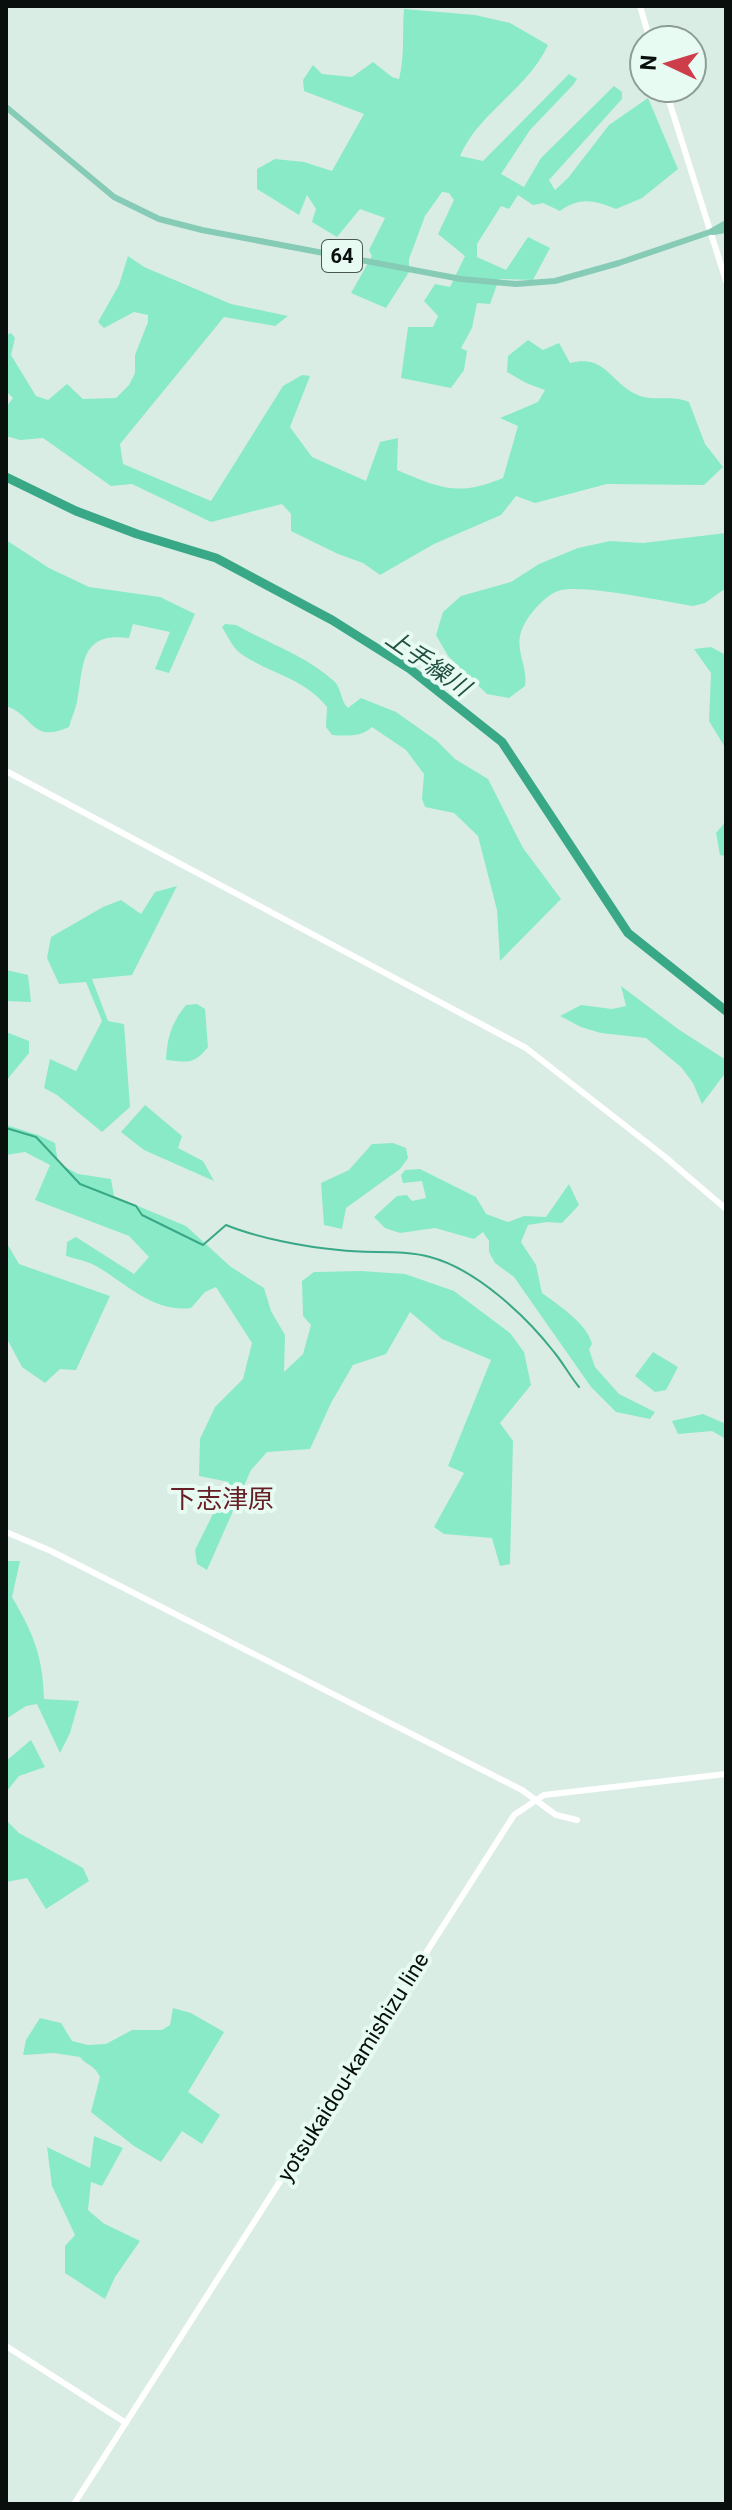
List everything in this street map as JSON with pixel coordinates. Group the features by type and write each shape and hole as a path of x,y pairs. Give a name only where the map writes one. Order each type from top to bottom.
{"main road":[{"name":"64","path":"6,107 114,197 159,219 202,230 461,279 516,284 555,281 619,263 710,232 726,223"},
{"name":"64","path":"710,232 726,230"}],"street":[{"path":"670,104 726,281"},
{"path":"6,771 526,1048 726,1209"},
{"path":"6,1532 51,1551 522,1790 556,1815 577,1820"},
{"path":"534,1799 566,1791 726,1774"},
{"name":"yotsukaidou-kamishizu line","path":"74,2504 506,1827 514,1815 534,1799"},
{"path":"6,2346 126,2423"}],"green space":[{"path":"404,9 475,15 510,23 548,45 528,75 479,126 460,156 483,161 569,74 577,79 573,85 530,130 501,174 524,187 541,158 614,86 622,92 622,99 549,180 555,190 609,125 639,104 651,104 678,169 642,198 616,209 587,201 560,211 543,203 533,205 518,195 509,209 501,206 477,244 477,257 506,270 528,237 550,248 533,280 499,279 490,304 477,303 472,328 461,348 467,351 464,370 451,388 401,378 408,327 433,327 438,316 424,301 435,284 450,287 465,256 438,234 454,200 449,193 442,192 425,216 409,259 409,272 386,308 351,293 372,256 369,250 385,218 360,209 337,237 312,222 316,209 307,195 299,215 257,189 257,169 275,159 304,162 332,171 364,114 304,91 303,80 313,65 322,74 352,77 373,62 399,79"},
{"path":"128,256 144,267 231,304 288,316 275,326 224,317 120,444 123,464 211,501 283,386 302,375 310,376 290,427 312,457 366,481 380,442 398,438 397,470 425,482 461,489 503,478 518,426 500,418 538,402 545,390 507,372 508,356 528,340 543,350 559,343 570,363 583,361 601,366 621,385 640,396 689,402 705,444 723,467 704,485 607,484 535,503 516,496 501,515 434,544 380,575 363,563 291,531 291,514 282,504 211,522 132,484 111,486 43,438 20,440 6,436 6,407 13,398 6,391 6,335 11,333 15,338 11,355 36,396 48,400 67,384 83,399 116,398 129,385 135,373 135,355 148,315 134,312 104,328 98,322 119,285"},
{"path":"726,533 726,588 705,603 693,606 584,589 558,591 547,598 523,626 520,645 525,686 509,698 487,694 448,656 436,635 443,612 461,596 511,582 539,564 578,548 610,541 643,543"},
{"path":"6,540 49,568 89,587 160,597 195,614 169,673 155,669 170,632 133,624 129,638 100,640 86,655 69,727 57,731 40,730 6,706"},
{"path":"225,624 236,625 323,672 337,684 348,708 361,698 396,712 437,741 455,759 488,779 523,848 561,899 500,961 497,910 478,836 454,813 425,807 422,799 424,774 406,750 372,727 359,734 332,735 326,727 327,707 318,697 297,682 240,653 222,627"},
{"path":"711,647 726,655 726,749 709,721 711,673 694,649"},
{"path":"726,821 726,856 720,855 716,833"},
{"path":"177,886 132,975 92,979 108,1021 124,1024 130,1107 102,1132 44,1088 50,1059 76,1071 102,1021 86,982 59,984 47,958 51,937 121,900 141,914 155,892"},
{"path":"6,970 28,975 31,1002 6,1001"},
{"path":"621,986 726,1060 726,1072 702,1104 693,1083 681,1067 646,1038 601,1033 560,1016 581,1005 612,1009 626,1006"},
{"path":"197,1004 205,1009 208,1047 190,1061 166,1060 169,1037 177,1018 186,1005"},
{"path":"6,1032 29,1041 29,1053 6,1081"},
{"path":"145,1105 182,1136 178,1148 203,1161 214,1181 144,1150 121,1132"},
{"path":"6,1125 55,1143 58,1163 78,1174 111,1179 114,1196 186,1226 231,1267 264,1288 271,1311 285,1335 284,1372 303,1354 311,1325 303,1316 302,1281 314,1272 405,1274 454,1291 510,1333 524,1352 531,1385 500,1423 513,1441 510,1564 500,1566 492,1538 444,1534 434,1527 464,1473 448,1466 491,1360 442,1339 410,1312 386,1354 353,1365 310,1449 267,1452 251,1470 207,1570 197,1564 195,1550 229,1482 199,1476 200,1439 215,1407 243,1379 252,1343 216,1287 205,1292 191,1308 164,1306 140,1295 96,1266 66,1256 67,1242 76,1237 134,1274 149,1257 129,1236 35,1200 50,1165 25,1152 6,1155"},
{"path":"393,1143 406,1148 408,1158 400,1169 346,1208 342,1229 324,1225 321,1183 349,1170 372,1144"},
{"path":"420,1169 476,1197 486,1214 508,1222 524,1216 546,1217 569,1184 579,1205 562,1223 528,1225 521,1242 536,1265 542,1293 571,1315 589,1336 592,1344 589,1349 595,1367 619,1394 655,1412 650,1419 616,1412 591,1387 514,1277 495,1263 483,1232 474,1239 435,1228 400,1233 385,1228 374,1217 397,1196 407,1195 412,1201 426,1198 422,1181 403,1183 401,1175 405,1170"},
{"path":"6,1242 19,1264 110,1296 76,1370 60,1369 45,1383 22,1367 6,1337"},
{"path":"653,1352 678,1367 666,1390 655,1392 635,1376"},
{"path":"703,1414 726,1424 726,1439 712,1431 678,1434 672,1421"},
{"path":"6,1561 20,1561 12,1597 36,1645 44,1699 79,1701 70,1733 60,1753 37,1704 26,1706 6,1719"},
{"path":"31,1740 45,1767 19,1776 6,1792 6,1761"},
{"path":"6,1820 19,1833 83,1868 89,1881 46,1909 27,1878 6,1882"},
{"path":"173,2008 191,2013 224,2032 188,2092 220,2115 202,2144 182,2131 161,2162 134,2146 91,2112 100,2077 80,2057 54,2053 23,2055 26,2040 40,2018 61,2023 72,2041 88,2045 106,2044 132,2030 162,2030 170,2025"},
{"path":"94,2136 123,2148 102,2186 91,2182 88,2210 103,2223 140,2241 115,2277 105,2299 65,2273 65,2246 75,2235 52,2186 47,2147 90,2168"}],"waterway":[{"name":"上手繰川","path":"6,477 76,511 216,558 332,620 410,669 502,742 628,933 726,1011"},
{"path":"6,1128 36,1137 80,1184 136,1206 142,1215 203,1245 226,1225 252,1234 326,1249 408,1253 447,1263 482,1283 515,1309 543,1338 579,1387"}],"district":[{"name":"下志津原","path":"222,1499"}]}
